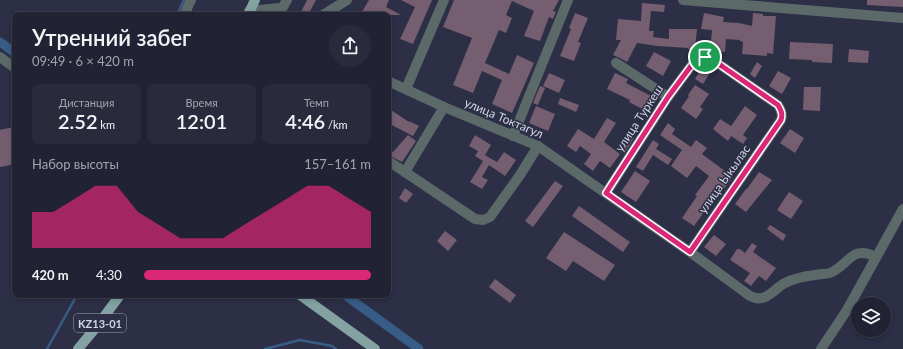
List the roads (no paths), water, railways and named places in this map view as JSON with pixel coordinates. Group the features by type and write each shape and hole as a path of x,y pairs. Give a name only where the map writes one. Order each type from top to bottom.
{"main road":[{"path":"249,12 255,0"},
{"name":"KZ13-01","path":"78,349 118,298"},
{"path":"304,298 375,349"}],"street":[{"path":"185,12 191,0"},
{"path":"255,12 283,7 287,0"},
{"path":"328,12 347,0"},
{"path":"406,89 444,0"},
{"path":"513,136 568,0"},
{"path":"683,0 903,18"},
{"name":"улица Туркеш","path":"606,193 668,97 697,58 701,56 716,62 778,105 782,115 781,120"},
{"path":"0,57 12,66"},
{"path":"616,63 668,97"},
{"name":"улица Токтагул","path":"391,82 444,107 538,146 756,300 764,298 785,283 812,275 830,272 854,255 862,252 868,252 876,257"},
{"path":"405,172 444,107"},
{"name":"улица Ыкылас","path":"690,252 781,120"},
{"path":"391,163 475,219 483,220 490,217 520,175 538,146"},
{"path":"821,349 847,310 903,209"}],"waterway":[{"path":"178,12 184,0"},
{"path":"0,42 12,51"},
{"path":"47,349 75,298"},
{"path":"349,298 419,349"},
{"path":"265,349 300,340 332,346 336,349"}]}
